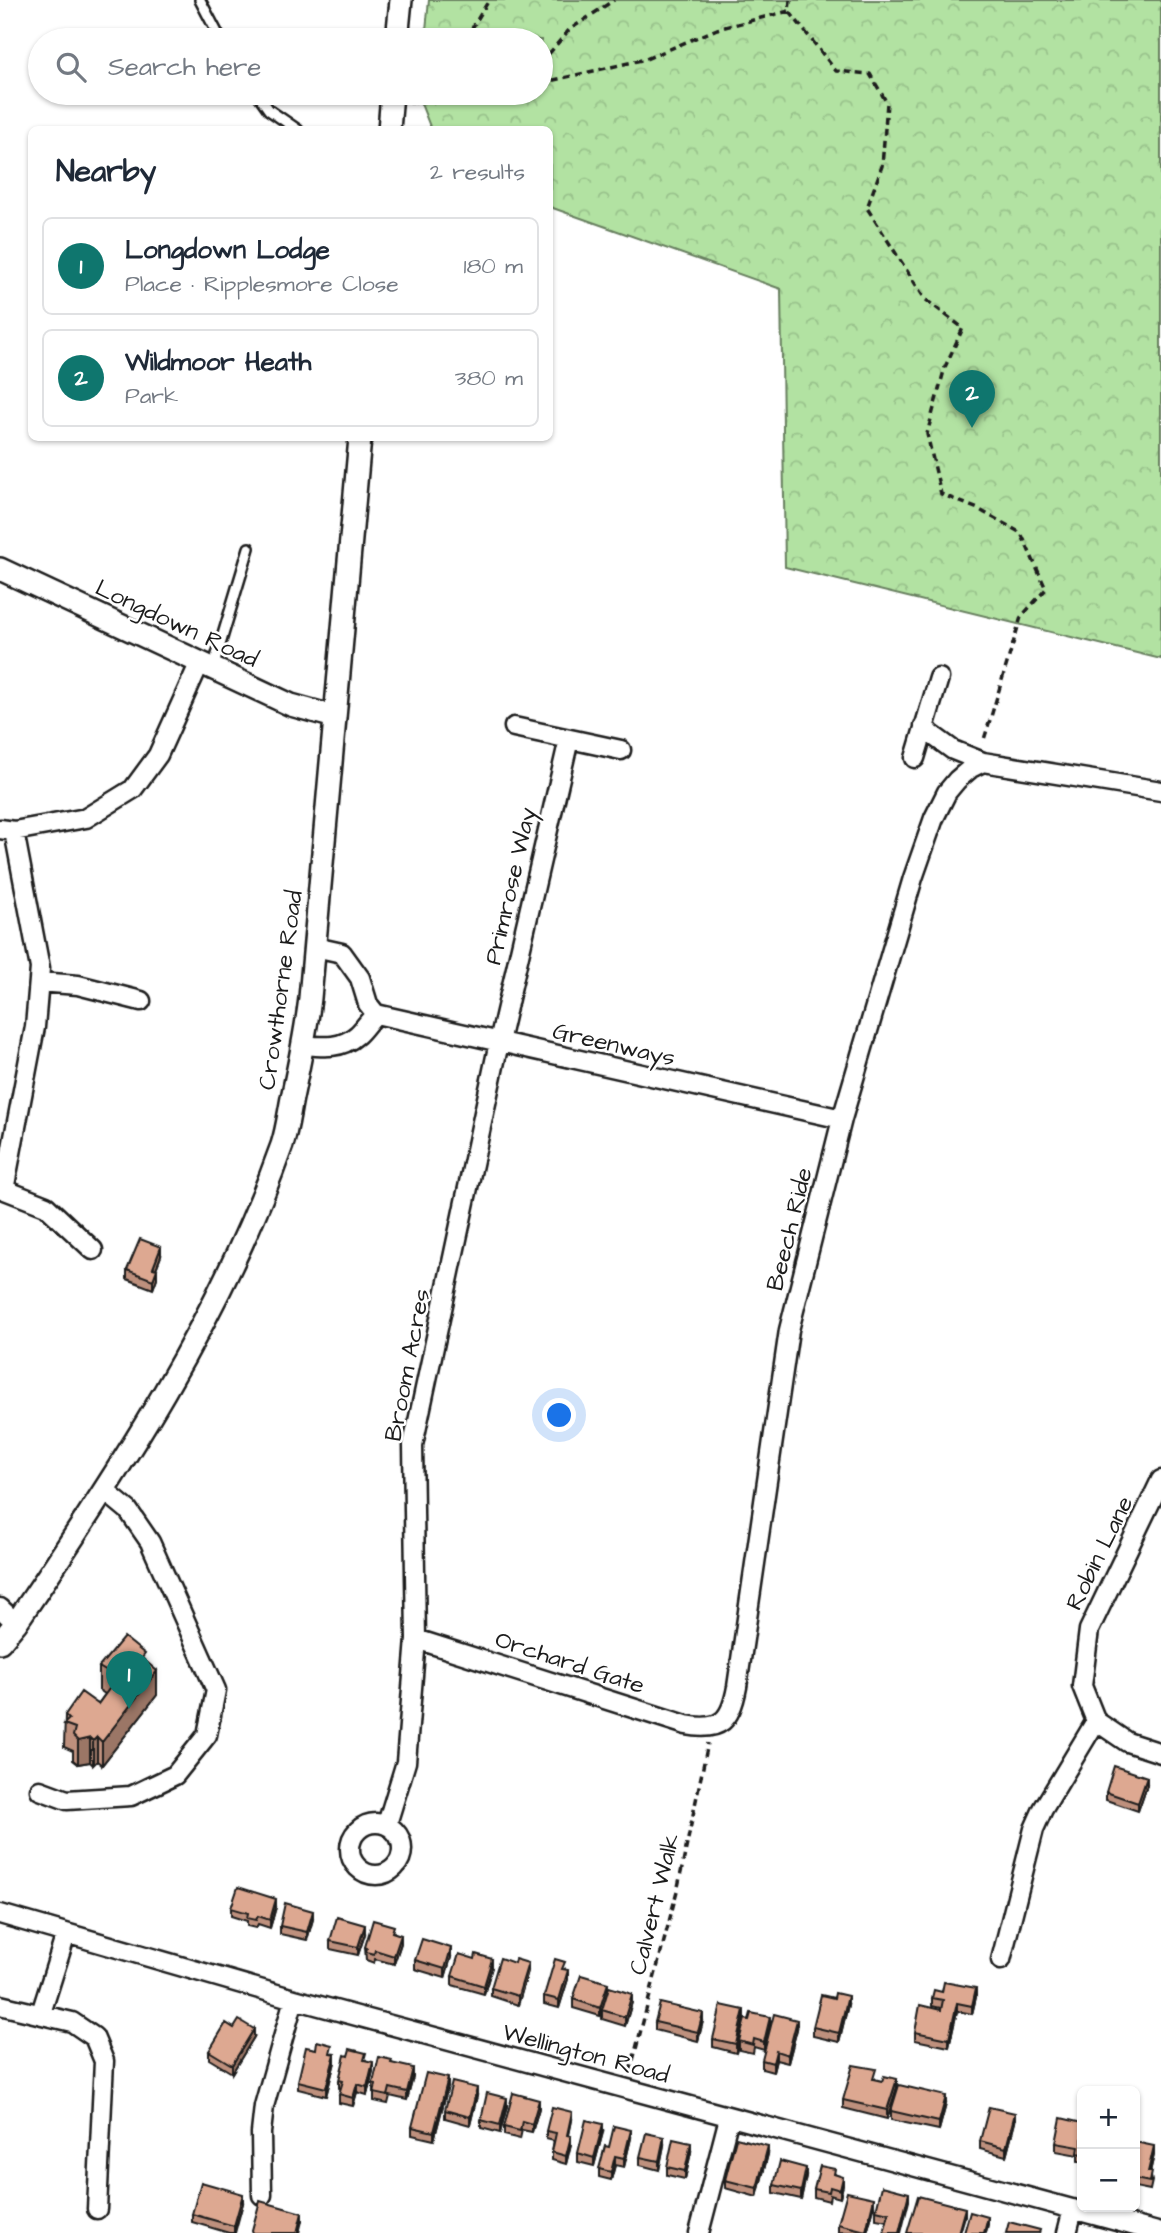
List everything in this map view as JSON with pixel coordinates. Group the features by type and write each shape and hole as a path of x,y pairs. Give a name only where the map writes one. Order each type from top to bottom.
{"street":[{"path":"398,28 401,0"},
{"path":"388,126 390,105"},
{"name":"Crowthorne Road","path":"0,1642 8,1615 105,1491 190,1344 246,1236 283,1142 304,1045 315,947 360,441"},
{"name":"Longdown Road","path":"0,569 291,705 335,716"},
{"path":"93,1250 46,1206 2,1189 35,1027 40,968 7,830 86,818 133,789 158,755 207,665"},
{"path":"915,758 939,678"},
{"path":"924,726 953,750 983,762 1161,791"},
{"path":"513,727 621,751"},
{"name":"Primrose Way","path":"500,1044 569,740"},
{"path":"953,750 957,780"},
{"name":"Beech Ride","path":"711,1727 728,1716 733,1704 789,1330 842,1119 913,878 934,818 947,792 957,780 983,762"},
{"path":"304,1045 332,1047 346,1044 359,1034 376,1014 369,1004 360,978 342,954 315,947"},
{"path":"38,982 78,985 141,1001"},
{"name":"Greenways","path":"376,1014 842,1119"},
{"name":"Broom Acres","path":"387,1824 406,1762 416,1639 413,1445 500,1044"},
{"name":"Robin Lane","path":"1096,1721 1082,1686 1089,1629 1161,1480"},
{"path":"40,1790 67,1800 131,1796 175,1775 207,1735 216,1690 150,1542 128,1510 105,1491"},
{"name":"Orchard Gate","path":"416,1639 686,1725 711,1727"},
{"path":"1001,1960 1034,1829 1043,1809 1096,1721 1127,1742 1161,1753"},
{"name":"Wellington Road","path":"0,1914 294,1999 1161,2232"},
{"path":"41,2013 66,1934"},
{"path":"262,2195 261,2133 264,2106 294,1999"},
{"path":"0,2005 72,2022 94,2037 104,2061 96,2209"},
{"path":"699,2233 729,2118"},
{"path":"1068,2233 1073,2209"}],"lane":[{"path":"200,0 215,28"},
{"path":"265,105 292,126"},
{"path":"207,665 249,548"}],"path":[{"path":"472,28 489,0"},
{"path":"553,48 569,30 614,0"},
{"path":"790,0 789,11 836,71 870,74 887,103 882,166 867,208 925,299 963,327 945,368 927,434 941,494 978,509 1021,533 1046,589 1021,617 981,749 983,762"},
{"path":"553,80 646,59 717,29 789,11"},
{"name":"Calvert Walk","path":"625,2088 678,1887 711,1727"}],"green space":[{"path":"429,0 1161,0 1161,659 785,567 781,289 553,208 553,126 430,126 422,105 553,105 553,28 426,28"}],"building":[{"path":"140,1239 161,1247 153,1268 157,1269 153,1280 127,1270"},
{"path":"124,1637 145,1654 142,1658 157,1671 102,1742 97,1737 93,1741 90,1738 78,1741 73,1736 75,1728 64,1724 69,1719 65,1715 81,1692 98,1704 117,1678 99,1667"},
{"path":"1114,1766 1147,1777 1138,1803 1106,1792"},
{"path":"238,1887 276,1899 270,1920 258,1916 256,1920 247,1918 248,1913 231,1908"},
{"path":"285,1903 313,1911 307,1932 280,1926"},
{"path":"337,1917 365,1925 358,1947 330,1941"},
{"path":"373,1920 394,1926 392,1932 401,1935 394,1956 375,1950 374,1954 366,1952"},
{"path":"422,1939 451,1948 445,1969 415,1960"},
{"path":"459,1954 475,1959 476,1954 492,1959 484,1986 452,1976"},
{"path":"500,1958 514,1963 515,1959 528,1963 518,1996 491,1988"},
{"path":"555,1959 565,1962 562,1969 568,1970 559,2000 544,1996"},
{"path":"581,1975 608,1983 600,2008 573,1999"},
{"path":"944,1982 976,1988 972,2006 957,2003 949,2039 915,2032 920,2005 941,2010 943,2000 932,1998 934,1990 942,1992"},
{"path":"609,1987 632,1994 625,2017 602,2010"},
{"path":"835,1993 848,1996 839,2033 813,2027 821,1995 834,1998"},
{"path":"660,2003 703,2013 698,2032 655,2022"},
{"path":"721,2005 744,2010 736,2044 713,2039"},
{"path":"751,2013 770,2017 764,2042 754,2039 753,2045 739,2041 745,2019 749,2020"},
{"path":"774,2014 797,2020 788,2055 776,2051 773,2063 762,2060"},
{"path":"239,2020 254,2029 232,2065 209,2051 226,2023 234,2028"},
{"path":"317,2041 332,2045 330,2053 335,2054 326,2088 298,2081 306,2047 316,2049"},
{"path":"350,2049 366,2053 364,2060 373,2062 367,2087 357,2084 353,2098 339,2094 343,2081 339,2080 345,2055 348,2056"},
{"path":"379,2057 413,2068 407,2092 390,2088 388,2096 374,2093 376,2084 373,2083"},
{"path":"853,2065 876,2069 873,2079 882,2081 884,2076 897,2079 887,2110 843,2100"},
{"path":"426,2073 448,2078 434,2132 412,2127"},
{"path":"452,2082 477,2088 470,2117 445,2110"},
{"path":"899,2085 946,2096 939,2122 891,2111"},
{"path":"487,2093 507,2098 500,2125 481,2120"},
{"path":"513,2093 539,2100 532,2124 522,2121 520,2131 504,2127"},
{"path":"552,2107 572,2112 567,2135 571,2136 566,2156 552,2152 556,2133 546,2131"},
{"path":"989,2107 1015,2113 1006,2148 980,2141"},
{"path":"1061,2118 1077,2122 1077,2147 1056,2143"},
{"path":"586,2120 603,2124 594,2158 578,2153"},
{"path":"614,2126 631,2130 624,2158 615,2156 611,2172 599,2169 605,2146 609,2147"},
{"path":"646,2133 664,2137 659,2161 640,2157"},
{"path":"736,2138 768,2146 757,2188 725,2180"},
{"path":"673,2139 691,2143 685,2171 667,2167"},
{"path":"1140,2143 1154,2146 1148,2172 1152,2172 1150,2182 1140,2180"},
{"path":"780,2161 806,2168 801,2191 774,2185"},
{"path":"820,2166 835,2169 834,2174 843,2177 840,2190 830,2187 829,2192 814,2189"},
{"path":"201,2182 243,2194 234,2226 192,2214"},
{"path":"882,2186 909,2193 899,2233 884,2233 889,2213 876,2210"},
{"path":"847,2192 874,2198 866,2231 838,2224"},
{"path":"918,2196 965,2208 958,2233 907,2233"},
{"path":"260,2201 302,2213 297,2233 253,2233"},
{"path":"970,2212 988,2217 984,2233 964,2233"},
{"path":"1009,2222 1040,2230 1039,2233 1006,2233"}],"place":[{"name":"Wildmoor Heath","path":"972,428"},
{"name":"Longdown Lodge","path":"129,1709"}]}
